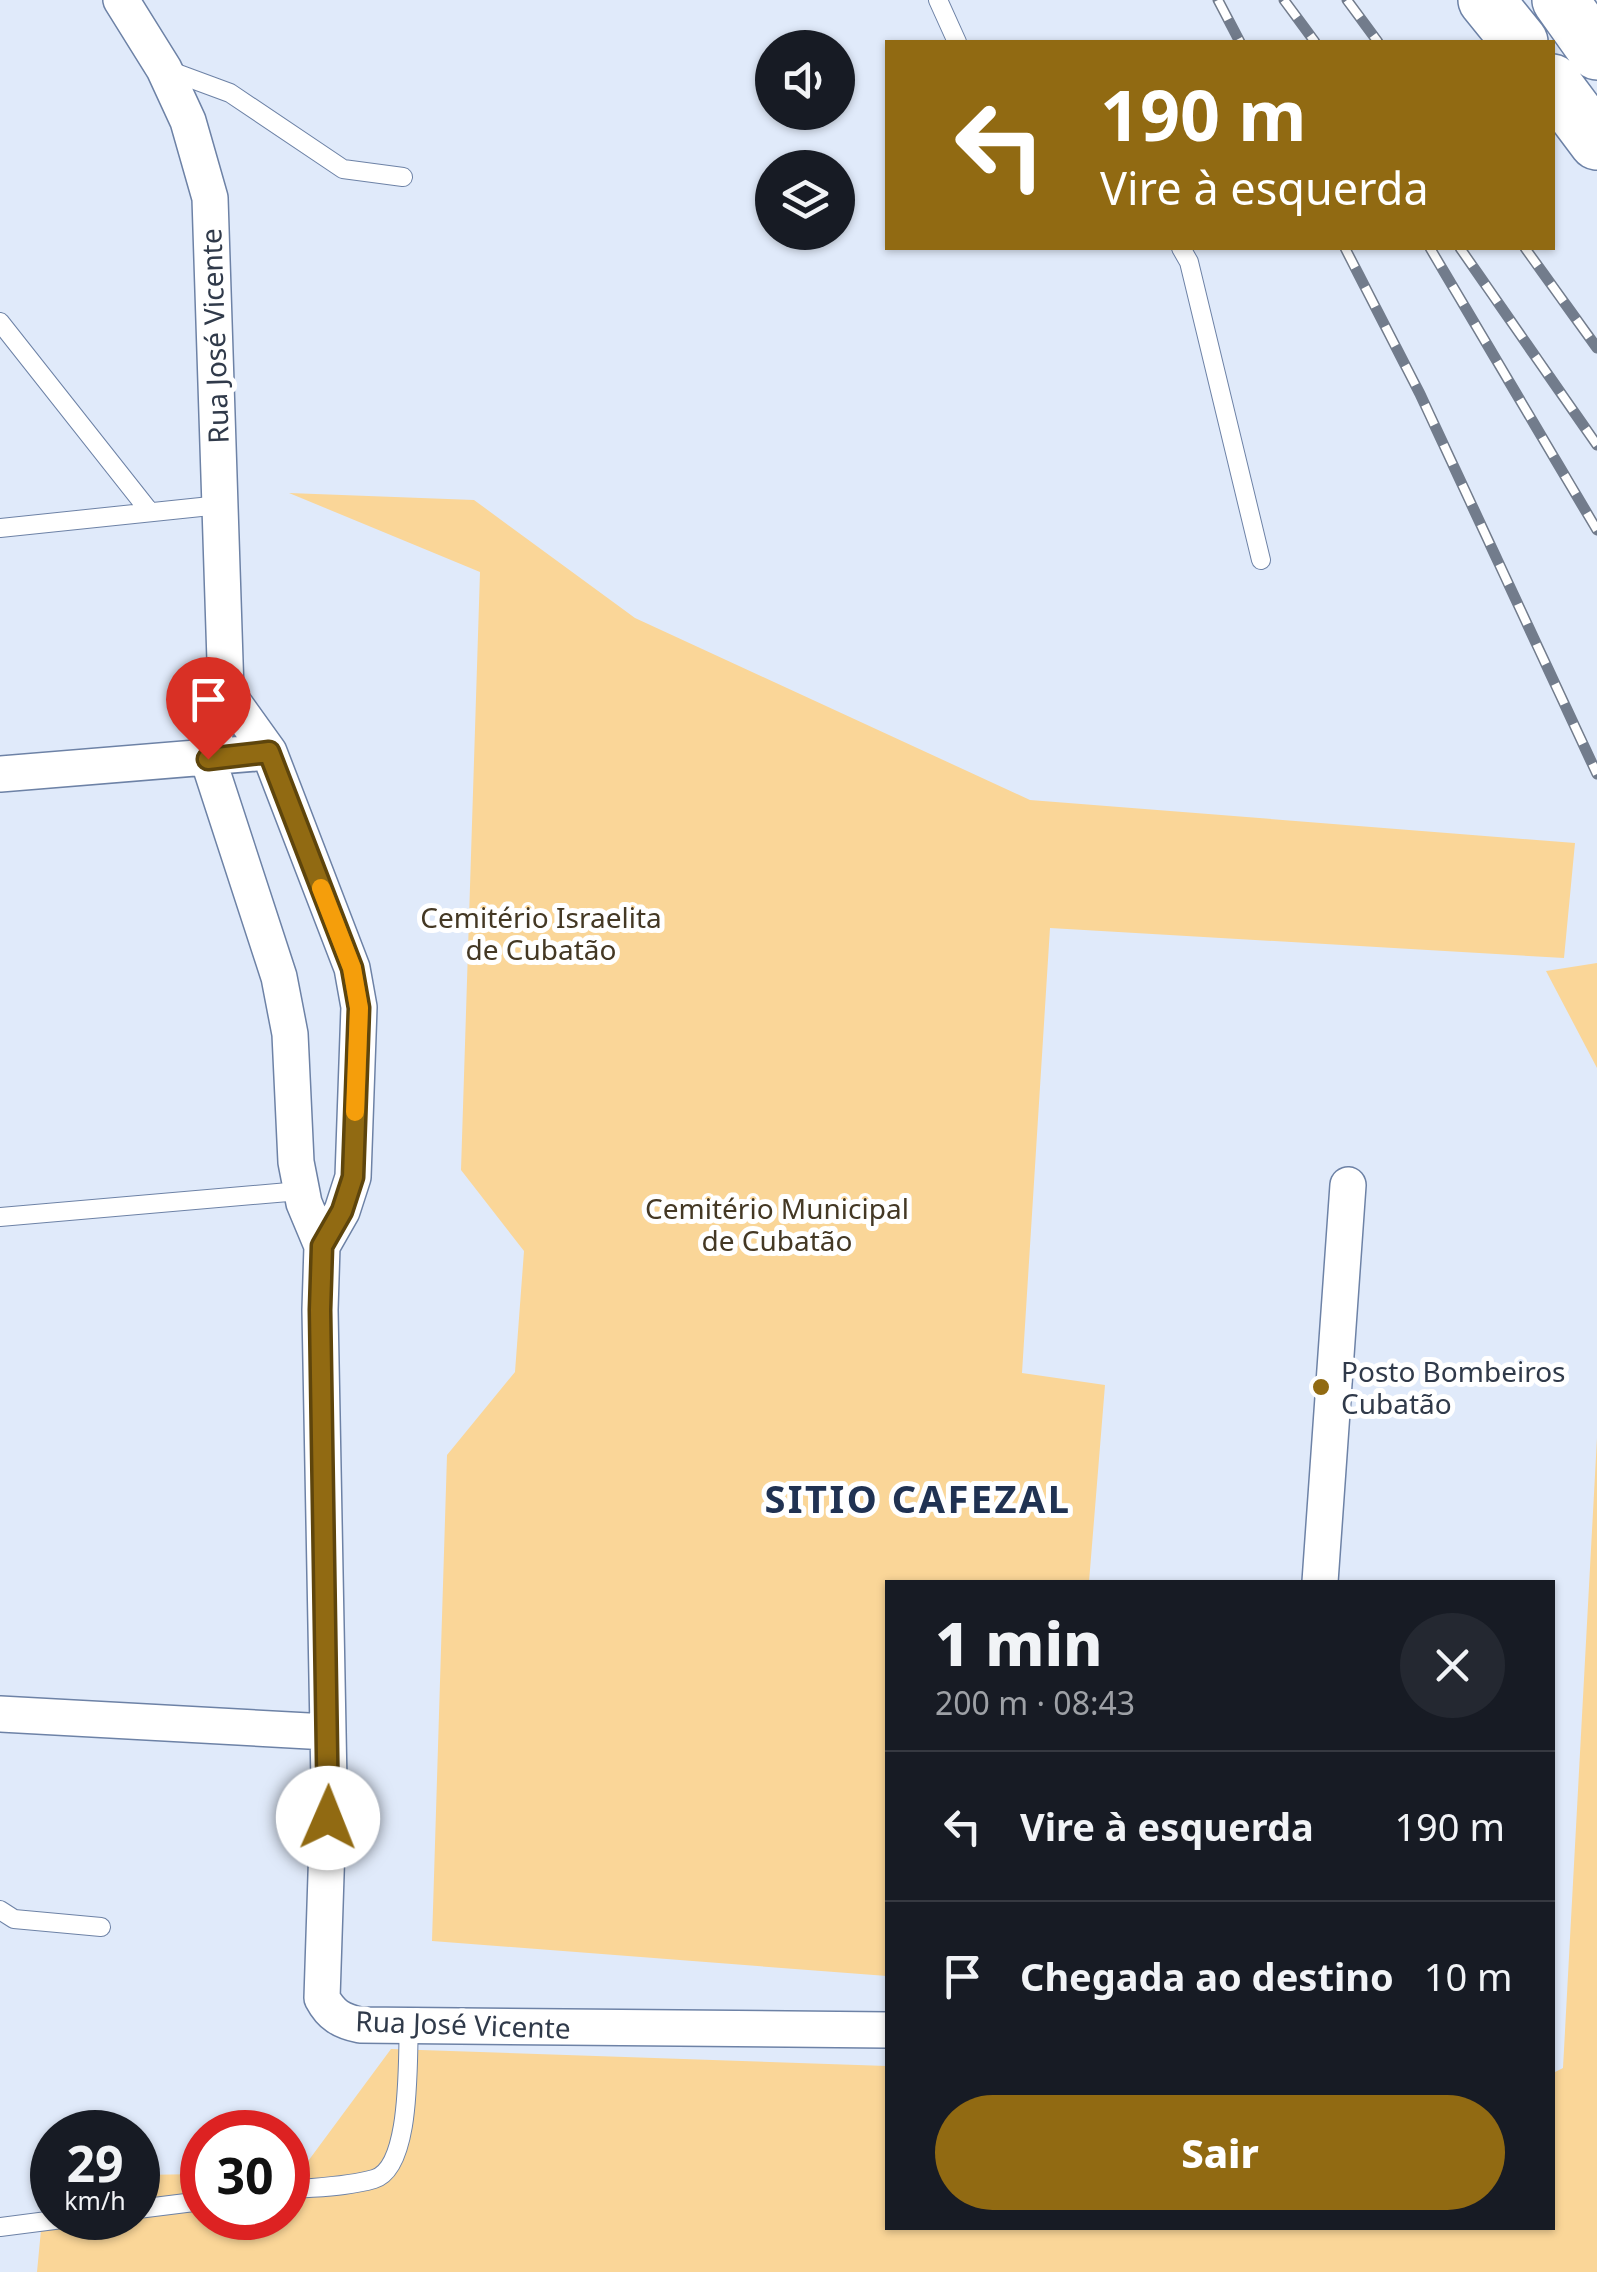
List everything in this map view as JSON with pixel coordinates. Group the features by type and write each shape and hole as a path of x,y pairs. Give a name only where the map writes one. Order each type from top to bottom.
{"highway":[{"path":"1486,0 1518,40"},
{"path":"1560,0 1597,52"},
{"path":"1555,86 1597,142"}],"street":[{"name":"Rua José Vicente","path":"121,0 164,69 188,122 210,198 226,692 208,759 278,978 290,1034 300,1191 322,1246 329,1783 322,1998 330,2012 344,2022 409,2026 885,2030"},
{"name":"Rua José Vicente","path":"226,692 269,752 352,968 359,1008 353,1177 342,1211 322,1246"},
{"path":"0,774 269,752"},
{"path":"1320,1580 1348,1185"},
{"path":"0,1714 327,1732"}],"lane":[{"path":"938,0 956,40"},
{"path":"164,69 230,93 343,169 404,177"},
{"path":"1183,250 1261,560"},
{"path":"0,322 150,512"},
{"path":"0,528 220,505"},
{"path":"0,1217 300,1191"},
{"path":"0,1910 14,1920 101,1927"},
{"path":"310,2187 377,2179 394,2162 401,2142 409,2026"},
{"path":"0,2227 30,2223"}],"green space":[{"name":"Cemitério Municipal de Cubatão","path":"289,493 474,500 635,618 1030,800 1575,843 1564,958 1050,928 1022,1373 1105,1385 1089,1580 885,1580 885,1976 432,1941 447,1455 515,1372 524,1251 461,1170 480,572"},
{"path":"1597,963 1597,1068 1546,971"},
{"path":"1597,1438 1597,2272 37,2272 40,2240 160,2240 160,2175 180,2174 180,2240 310,2240 310,2158 391,2049 885,2066 885,2230 1555,2230 1555,2072 1563,2068"}],"railway":[{"path":"1218,0 1239,40"},
{"path":"1284,0 1314,40"},
{"path":"1347,0 1377,40"},
{"path":"1346,250 1420,394 1597,774"},
{"path":"1431,250 1597,530"},
{"path":"1461,250 1597,445"},
{"path":"1526,250 1597,348"}],"slow traffic":[{"path":"321,888 352,968 359,1008 355,1112"}],"place":[{"name":"Posto Bombeiros Cubatão","path":"1321,1387"}],"district":[{"name":"SITIO CAFEZAL","path":"918,1498"}],"route":[{"path":"208,759 269,752 352,968 359,1008 353,1177 342,1211 322,1246 328,1818"}],"park label":[{"name":"Cemitério Israelita de Cubatão","path":"541,933"}]}
